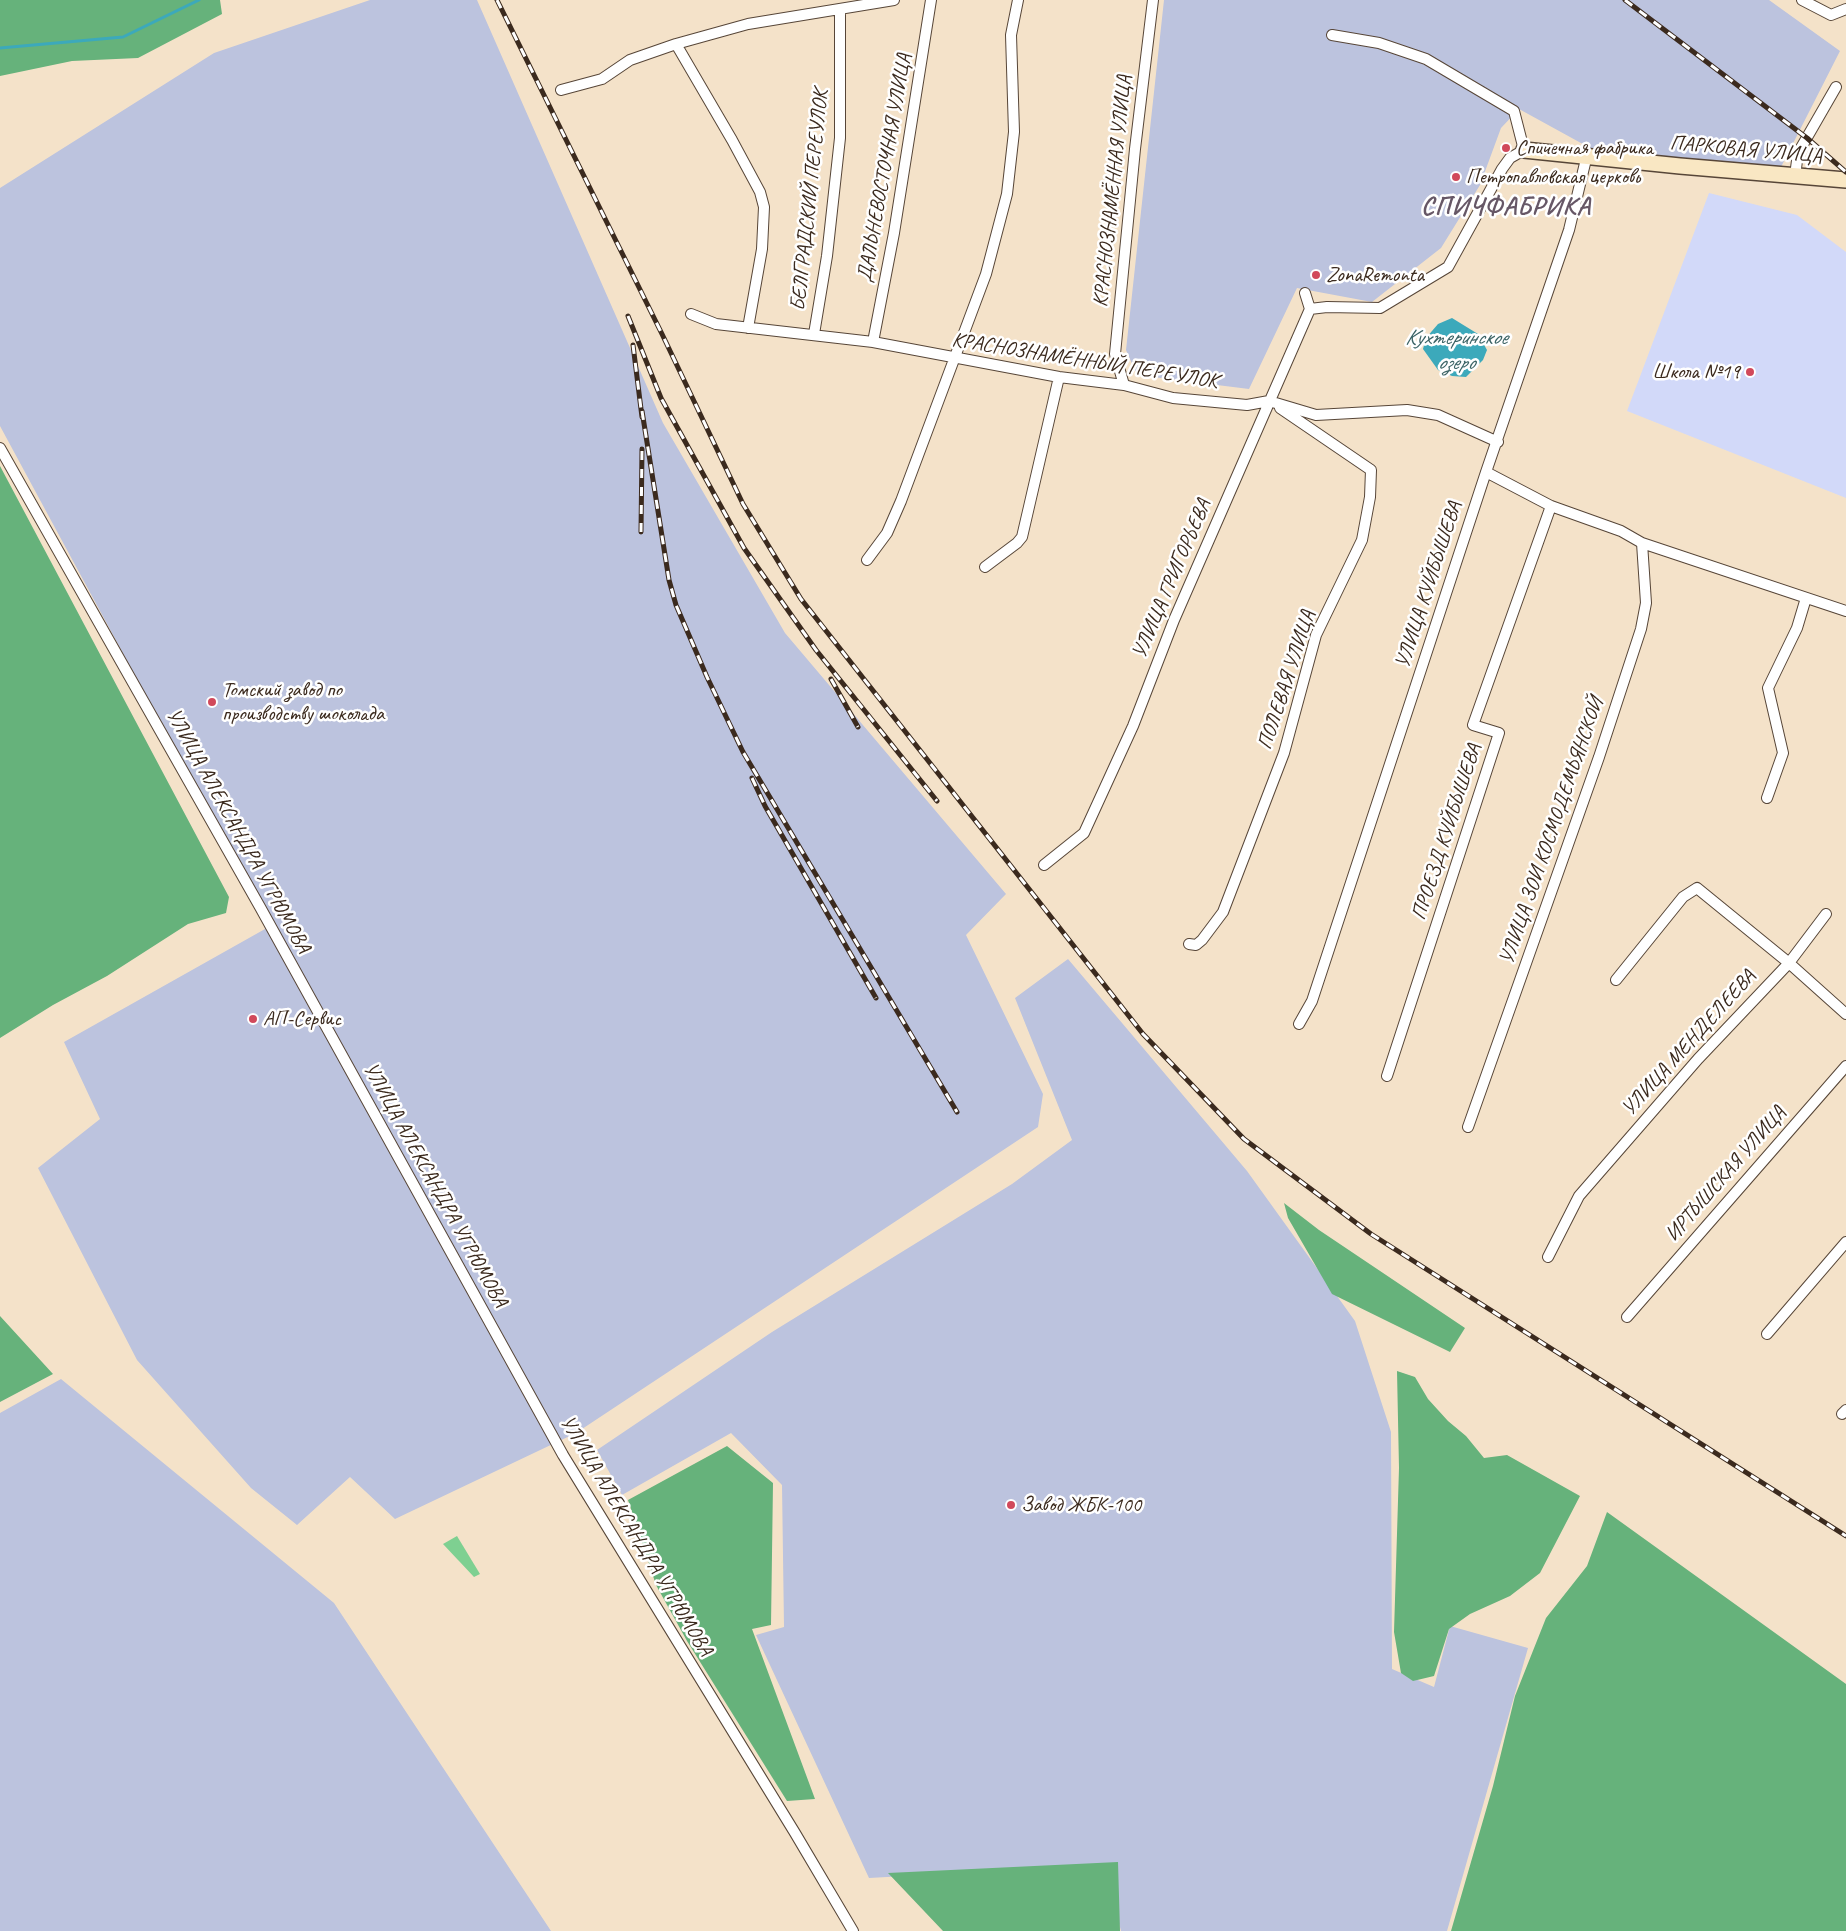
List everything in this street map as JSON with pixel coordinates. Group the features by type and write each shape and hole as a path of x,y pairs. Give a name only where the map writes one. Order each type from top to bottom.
{"street":[{"path":"561,90 602,79 630,60 676,44 748,24 894,0"},
{"name":"ДАЛЬНЕВОСТОЧНАЯ УЛИЦА","path":"873,342 894,233 931,0"},
{"path":"868,560 887,532 901,501 986,274 1007,194 1014,132 1011,35 1018,0"},
{"name":"КРАСНОЗНАМЁННАЯ УЛИЦА","path":"1124,386 1115,354 1135,149 1153,0"},
{"path":"1802,0 1831,15 1846,9"},
{"name":"БЕЛГРАДСКИЙ ПЕРЕУЛОК","path":"814,334 827,256 840,138 842,96 840,10"},
{"path":"1305,293 1310,309 1327,307 1380,308 1448,267 1502,169 1510,158 1524,150 1514,111 1426,59 1379,43 1332,35"},
{"path":"676,44 732,140 760,192 764,207 761,258 748,328"},
{"path":"1795,176 1798,153 1836,87"},
{"name":"ПАРКОВАЯ УЛИЦА","path":"1524,150 1846,180"},
{"name":"УЛИЦА КУЙБЫШЕВА","path":"1298,1024 1312,1001 1486,472 1498,442 1569,230 1587,155"},
{"name":"УЛИЦА ГРИГОРЬЕВА","path":"1044,865 1084,833 1133,726 1174,620 1310,309"},
{"name":"КРАСНОЗНАМЁННЫЙ ПЕРЕУЛОК","path":"691,314 716,324 873,342 1059,377 1124,386 1173,398 1247,405 1269,401 1316,415 1407,410 1438,415 1498,442"},
{"path":"985,567 1017,544 1022,537 1059,377"},
{"name":"ПОЛЕВАЯ УЛИЦА","path":"1189,944 1196,945 1202,940 1222,912 1284,753 1316,635 1362,540 1370,497 1371,470 1269,401"},
{"name":"УЛИЦА АЛЕКСАНДРА УГРЮМОВА","path":"0,448 260,907 562,1455 791,1825 853,1931"},
{"path":"1486,472 1551,506 1621,531 1642,543 1846,611"},
{"name":"ПРОЕЗД КУЙБЫШЕВА","path":"1387,1076 1499,733 1473,726 1551,506"},
{"name":"УЛИЦА ЗОИ КОСМОДЕМЬЯНСКОЙ","path":"1468,1127 1599,757 1641,629 1646,604 1642,543"},
{"path":"1767,798 1784,753 1768,688 1797,628 1806,598"},
{"path":"1616,980 1683,898 1697,888 1789,963 1846,1014"},
{"name":"УЛИЦА МЕНДЕЛЕЕВА","path":"1548,1257 1579,1196 1698,1059 1789,963 1826,914"},
{"name":"ИРТЫШСКАЯ УЛИЦА","path":"1627,1317 1846,1066"},
{"path":"1767,1334 1846,1242"}],"shaded area":[{"path":"370,0 477,0 663,423 785,633 1006,894 966,935 1043,1094 1038,1127 576,1433 395,1519 350,1477 297,1525 251,1488 137,1360 38,1168 100,1119 64,1042 265,929 260,907 0,426 0,188 214,53"},
{"path":"1164,0 1769,0 1840,51 1780,169 1590,148 1519,109 1501,128 1480,185 1441,248 1372,302 1297,288 1249,389 1137,375 1126,350"},
{"path":"1709,193 1797,215 1846,252 1846,498 1627,411"},
{"path":"1068,959 1247,1171 1355,1321 1391,1432 1392,1669 1434,1687 1450,1626 1528,1648 1447,1931 1121,1931 1104,1865 869,1878 756,1635 784,1627 782,1485 731,1433 622,1495 597,1450 772,1332 1012,1184 1072,1140 1015,998"},
{"path":"61,1379 334,1603 551,1931 0,1931 0,1413"}],"green space":[{"path":"0,0 220,0 222,14 138,58 72,61 0,76"},
{"path":"0,466 229,897 226,913 188,924 107,976 53,1005 0,1038"},
{"path":"1284,1203 1319,1230 1465,1328 1450,1352 1332,1294 1288,1218"},
{"path":"0,1316 53,1374 0,1402"},
{"path":"1397,1371 1415,1377 1428,1399 1448,1421 1466,1436 1484,1458 1507,1455 1580,1496 1540,1573 1510,1596 1470,1614 1449,1629 1434,1676 1413,1681 1401,1673 1394,1632 1399,1468"},
{"path":"727,1446 773,1483 771,1625 752,1629 815,1799 787,1801 687,1641 656,1585 628,1500"},
{"path":"1607,1512 1846,1684 1846,1931 1451,1931 1493,1786 1515,1696 1546,1618 1587,1566"},
{"path":"457,1536 480,1574 474,1577 443,1544"},
{"path":"1118,1862 1120,1931 943,1931 888,1873"}],"water":[{"name":"Кухтеринское озеро","path":"1452,318 1478,334 1487,350 1483,360 1466,377 1452,376 1438,370 1423,349 1426,338 1438,324"}],"waterway":[{"path":"0,48 123,37 199,0"}],"railway":[{"path":"497,0 662,334 743,504 801,599 1143,1034 1244,1139 1371,1234 1846,1536"},
{"path":"1625,0 1807,138 1846,172"},
{"path":"628,316 661,398 744,548 816,650 937,801"},
{"path":"633,345 642,417"},
{"path":"642,411 669,580 676,605 707,677 743,752 957,1112"},
{"path":"641,532 642,449"},
{"path":"831,679 858,727"},
{"path":"752,778 765,806 876,998"}],"place":[{"name":"Спичечная фабрика","path":"1506,148"},
{"name":"Петропавловская церковь","path":"1456,177"},
{"name":"ZonaRemonta","path":"1316,275"},
{"name":"Школа №19","path":"1750,372"},
{"name":"Томский завод по производству шоколада","path":"212,702"},
{"name":"АП-Сервис","path":"253,1019"},
{"name":"Завод ЖБК-100","path":"1011,1505"}],"district":[{"name":"СПИЧФАБРИКА","path":"1506,207"}]}
